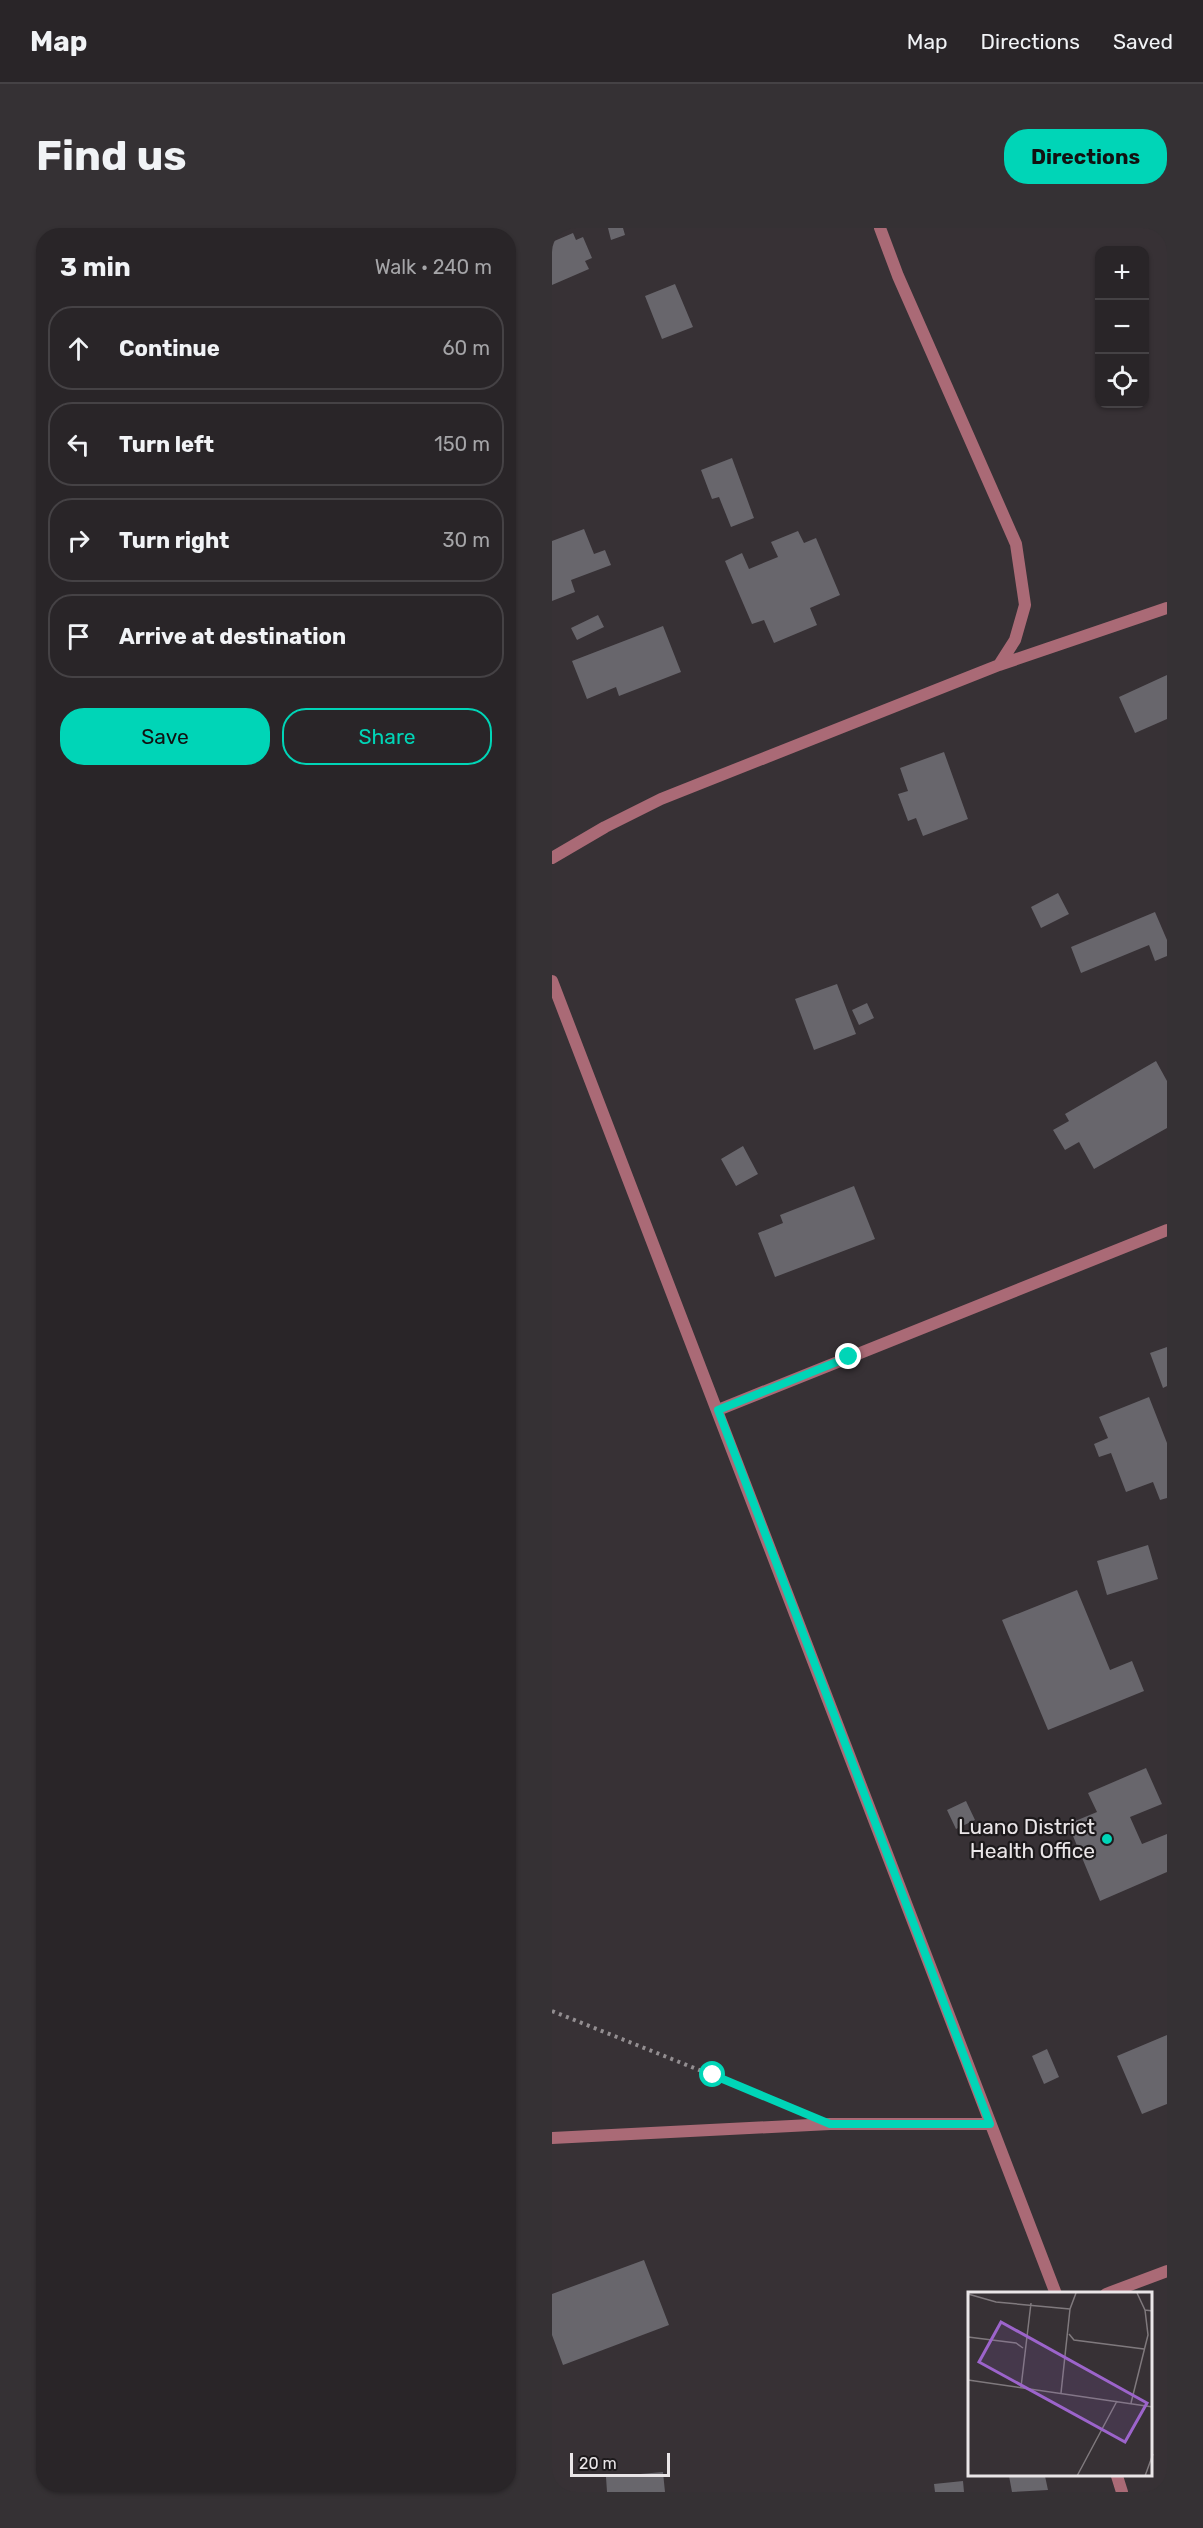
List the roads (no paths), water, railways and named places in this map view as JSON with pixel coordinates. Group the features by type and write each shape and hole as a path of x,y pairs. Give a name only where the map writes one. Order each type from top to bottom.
{"street":[{"path":"880,228 898,276 1016,544 1025,605 1015,640 999,665"},
{"path":"552,858 604,827 661,800 999,665 1167,608"},
{"path":"552,981 1055,2292"},
{"path":"718,1410 1167,1230"},
{"path":"552,2138 830,2124 990,2124"},
{"path":"1111,2292 1167,2271"},
{"path":"1118,2477 1122,2492"}],"place":[{"name":"Luano District Health Office","path":"1107,1839"}]}
